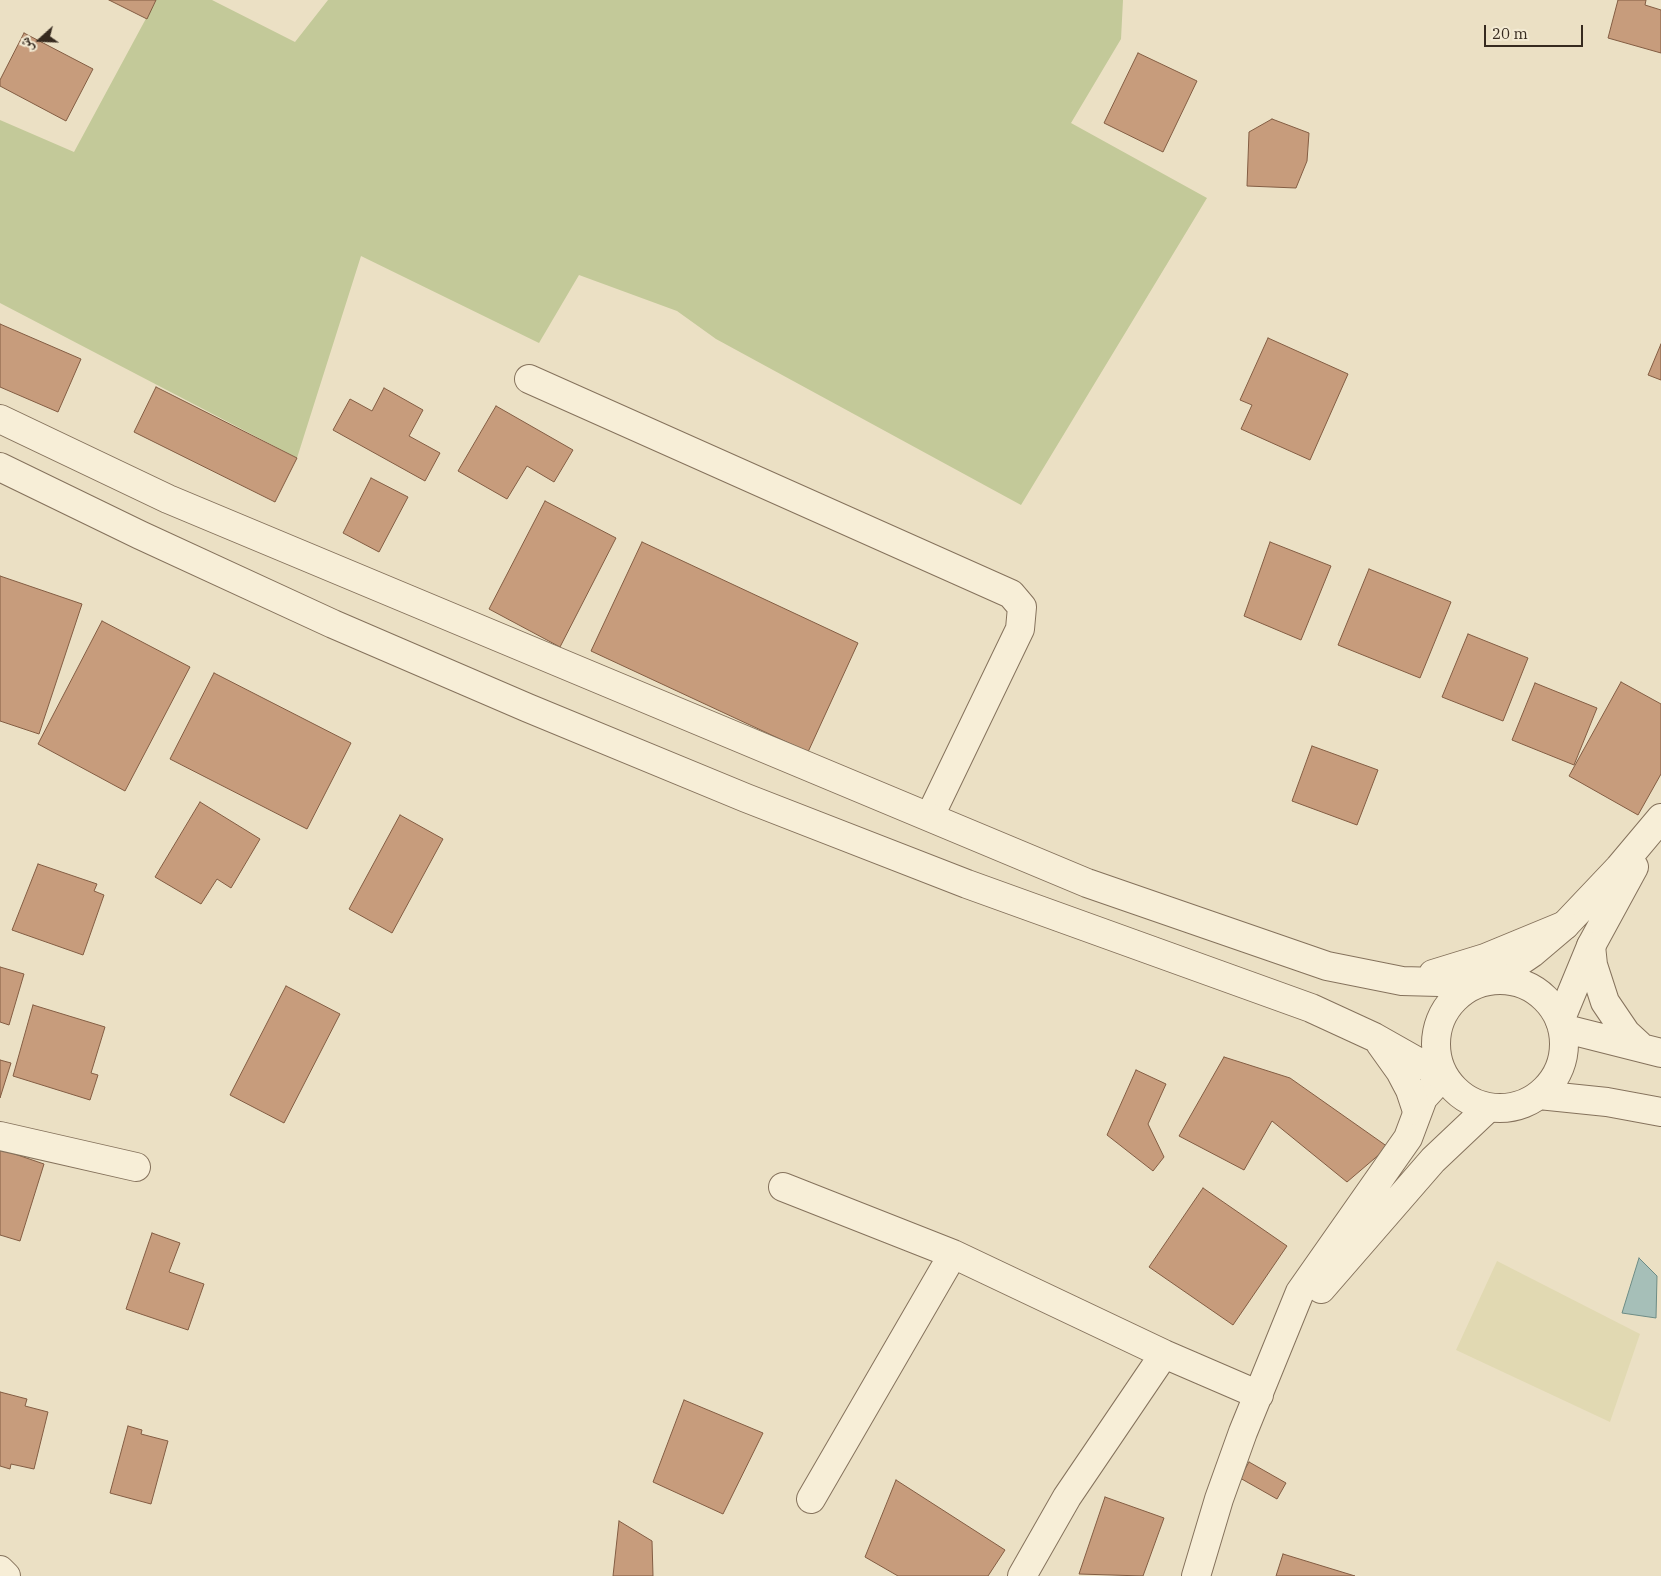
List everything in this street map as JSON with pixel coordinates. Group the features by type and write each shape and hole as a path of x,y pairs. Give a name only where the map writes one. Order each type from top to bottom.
{"street":[{"path":"529,379 1011,594 1022,607 1020,629 930,816"},
{"path":"0,419 168,499 1096,887 1327,966 1402,981 1440,984 1485,981 1510,980 1526,985 1540,994 1552,1006 1561,1024 1564,1047 1561,1065 1552,1081 1540,1095 1524,1104 1506,1108 1488,1108 1470,1101 1455,1090 1443,1076 1436,1058 1435,1040 1439,1022 1447,1006 1460,992 1485,981 1532,953 1565,924 1612,876 1661,818"},
{"path":"0,467 280,600 528,708 746,798 967,884 1311,1008 1374,1037 1443,1076"},
{"path":"1561,1024 1591,946 1661,818"},
{"path":"1402,981 1444,972 1485,958 1565,924"},
{"path":"1591,946 1593,965 1606,1002 1626,1033 1650,1049"},
{"path":"1561,1024 1650,1049"},
{"path":"1374,1037 1400,1070 1410,1090 1416,1111"},
{"path":"1196,1576 1220,1498 1300,1292 1408,1138 1416,1111 1423,1098 1443,1076"},
{"path":"1540,1095 1661,1112"},
{"path":"1286,1330 1433,1160 1488,1108"},
{"path":"0,1136 136,1167"},
{"path":"782,1187 953,1254 1164,1354 1259,1395"},
{"path":"812,1499 953,1254"},
{"path":"1022,1576 1067,1497 1164,1354"},
{"path":"0,1570 6,1576"}],"shaded area":[{"path":"1497,1261 1640,1334 1610,1422 1456,1350"}],"green space":[{"path":"156,0 212,0 295,42 328,0 1123,0 1121,39 1071,123 1207,198 1021,505 716,339 677,311 579,275 539,343 361,256 297,458 0,303 0,120 74,152"}],"water":[{"path":"1639,1258 1657,1276 1656,1318 1622,1313"}],"building":[{"path":"109,0 156,0 147,19"},
{"path":"1618,0 1646,0 1645,5 1661,10 1661,53 1608,38"},
{"path":"24,33 93,69 66,121 0,86 0,80"},
{"path":"1138,53 1197,81 1163,152 1104,123"},
{"path":"1272,119 1309,133 1307,161 1296,188 1247,186 1249,132"},
{"path":"0,324 81,359 58,412 0,387"},
{"path":"1268,338 1348,374 1310,460 1241,429 1252,405 1240,400"},
{"path":"1661,344 1661,380 1648,375"},
{"path":"156,387 297,458 275,502 134,432"},
{"path":"384,388 423,410 409,436 440,453 425,481 333,430 350,399 372,411"},
{"path":"496,406 573,450 554,482 527,466 507,499 458,471"},
{"path":"371,478 408,497 379,552 343,533"},
{"path":"545,501 616,538 560,647 489,609"},
{"path":"642,542 858,643 808,752 591,651"},
{"path":"1270,542 1331,566 1301,640 1244,616"},
{"path":"1369,569 1451,602 1420,678 1338,645"},
{"path":"0,576 82,604 39,734 0,721"},
{"path":"102,621 190,667 125,791 38,744"},
{"path":"1468,634 1528,658 1503,721 1442,697"},
{"path":"214,673 351,743 307,829 170,759"},
{"path":"1621,682 1661,704 1661,774 1638,815 1569,776"},
{"path":"1535,683 1597,708 1574,765 1512,740"},
{"path":"1312,746 1378,770 1357,825 1292,801"},
{"path":"200,802 260,839 231,888 217,879 201,904 155,877"},
{"path":"400,815 443,839 392,933 349,909"},
{"path":"38,864 97,884 94,891 104,895 83,955 12,930"},
{"path":"0,967 24,974 9,1025 0,1022"},
{"path":"286,986 340,1014 284,1123 230,1095"},
{"path":"33,1005 105,1027 91,1073 98,1075 90,1100 13,1076"},
{"path":"1224,1057 1290,1078 1388,1147 1347,1182 1272,1121 1244,1170 1179,1136"},
{"path":"0,1060 11,1063 0,1098"},
{"path":"1136,1070 1166,1084 1148,1124 1164,1157 1153,1171 1107,1135"},
{"path":"0,1149 44,1164 20,1241 0,1235"},
{"path":"1203,1188 1287,1246 1233,1325 1149,1267"},
{"path":"152,1233 180,1243 169,1272 204,1284 188,1330 126,1309"},
{"path":"0,1392 27,1399 25,1406 48,1412 34,1469 11,1464 10,1469 0,1466"},
{"path":"684,1400 763,1433 723,1514 653,1482"},
{"path":"128,1426 142,1430 141,1434 168,1441 151,1504 110,1493"},
{"path":"1249,1462 1286,1483 1277,1499 1240,1478"},
{"path":"896,1480 1005,1550 988,1576 898,1576 865,1557"},
{"path":"1105,1497 1164,1518 1143,1576 1079,1574"},
{"path":"619,1521 652,1541 653,1576 613,1576"},
{"path":"1283,1554 1355,1576 1276,1576"}]}
